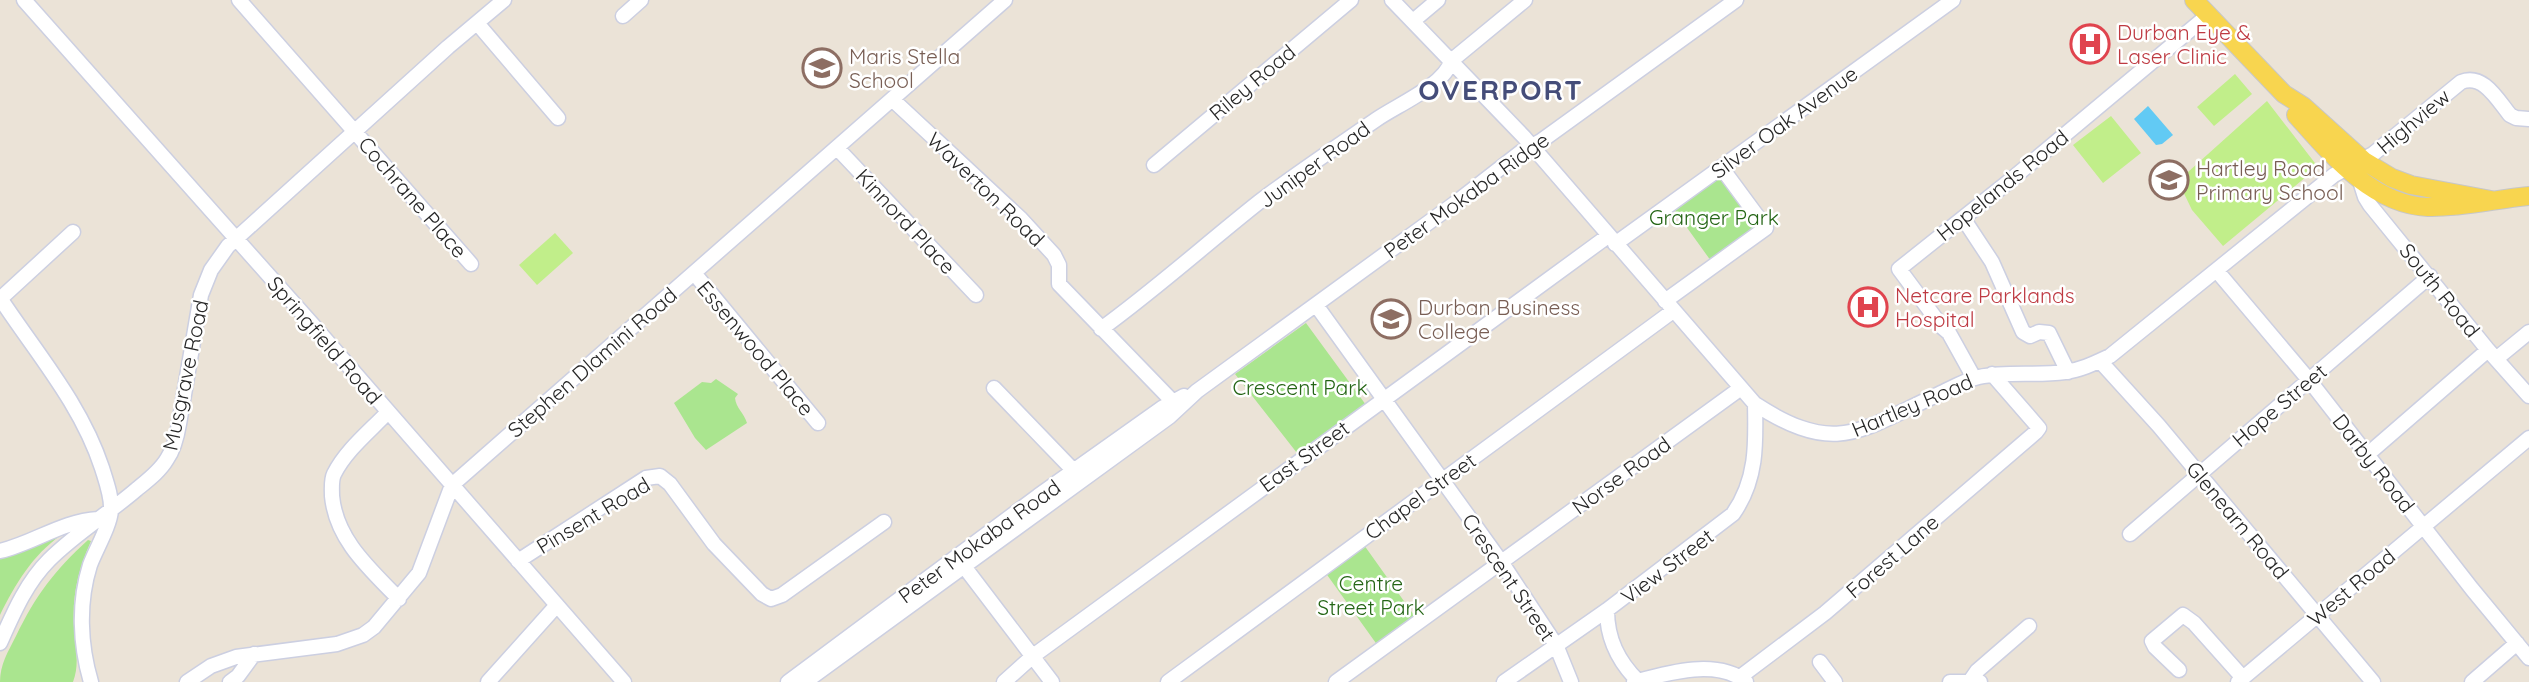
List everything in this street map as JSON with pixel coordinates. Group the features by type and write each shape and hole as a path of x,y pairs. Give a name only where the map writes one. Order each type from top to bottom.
{"main road":[{"name":"South Road","path":"2194,0 2284,94 2295,113 2357,169"},
{"path":"2357,169 2411,185 2491,200 2529,196"}],"street":[{"name":"Springfield Road","path":"24,0 258,262 624,682"},
{"name":"Cochrane Place","path":"239,0 471,264"},
{"name":"Musgrave Road","path":"0,643 32,581 48,561 157,472 168,458 175,444 201,295 218,258 235,237 503,0"},
{"path":"623,16 641,0"},
{"name":"Stephen Dlamini Road","path":"187,682 211,666 254,654 337,644 374,627 419,573 452,485 1004,0"},
{"name":"Riley Road","path":"1154,165 1350,0"},
{"name":"Hartley Road","path":"1392,0 1532,147 1755,404 1789,424 1812,432 1835,435 1852,432 1974,378 1992,374 2068,372 2100,361 2120,350 2334,175 2357,169"},
{"path":"1413,21 1438,0"},
{"name":"Juniper Road","path":"1101,329 1149,294 1261,201 1441,77 1448,70 1451,61 1525,0"},
{"name":"Peter Mokaba Ridge","path":"1176,405 1454,204 1521,152 1532,147 1735,0"},
{"name":"Silver Oak Avenue","path":"1612,240 1721,167 1953,0"},
{"name":"Hopelands Road","path":"1974,378 1949,333 1899,268 2207,16"},
{"path":"477,23 558,118"},
{"name":"Highview","path":"2357,169 2468,79 2476,79 2484,84 2516,118 2529,119"},
{"name":"Waverton Road","path":"893,100 1021,219 1054,255 1059,265 1059,284 1176,405"},
{"name":"Kinnord Place","path":"837,148 975,295"},
{"name":"Chapel Street","path":"1168,682 1442,480 1766,229 1721,167"},
{"name":"South Road","path":"2357,169 2370,205 2492,355 2529,396"},
{"path":"1963,218 1992,262 2022,332 2030,336 2039,332 2049,333 2068,372"},
{"path":"73,232 0,299 76,409 98,454 105,477 111,511 84,588 83,646 91,682"},
{"name":"East Street","path":"1004,682 1033,656 1384,399 1612,240"},
{"path":"218,258 237,255 258,262"},
{"name":"Darby Road","path":"2217,271 2309,380 2529,658"},
{"name":"Essenwood Place","path":"694,274 818,423"},
{"name":"Hope Street","path":"2130,534 2430,276"},
{"name":"Crescent Street","path":"1316,305 1502,563 1556,645 1571,682"},
{"path":"2368,454 2492,355 2529,332"},
{"name":"Glenearn Road","path":"2100,361 2373,682"},
{"name":"Forest Lane","path":"1743,680 1825,613 2039,428 1992,374"},
{"path":"994,388 1074,471"},
{"name":"Norse Road","path":"1336,682 1741,388"},
{"name":"View Street","path":"1504,682 1607,610 1733,514 1741,503 1753,469 1755,404"},
{"name":"Peter Mokaba Road","path":"805,682 963,565 1074,471 1176,405"},
{"name":"Peter Mokaba Road","path":"788,682 1176,405"},
{"path":"388,412 347,455 332,476 332,493 335,516 344,537 399,599"},
{"name":"West Road","path":"2240,680 2529,438"},
{"name":"Pinsent Road","path":"518,561 653,476 660,476 670,484 714,544 762,594 771,599 782,595 884,522"},
{"path":"0,551 27,543 74,522 98,519"},
{"path":"963,565 1052,682"},
{"path":"488,682 557,605"},
{"path":"1607,610 1613,646 1636,681 1687,676 1706,670 1743,680"},
{"path":"2179,670 2152,641 2183,615 2193,623 2240,680"},
{"path":"1950,682 1976,681 1977,671 2029,626"},
{"path":"2472,682 2517,643"},
{"path":"230,682 238,676 254,654"},
{"path":"1821,662 1835,682"}],"green space":[{"path":"2235,74 2252,94 2214,126 2197,107"},
{"path":"2267,101 2318,167 2223,246 2192,210 2178,181"},
{"path":"2111,116 2141,153 2103,183 2073,145"},
{"name":"Granger Park","path":"1720,176 1757,227 1711,261 1675,211"},
{"path":"555,233 573,253 537,285 519,265"},
{"name":"Crescent Park","path":"1306,323 1366,405 1297,453 1235,374"},
{"path":"716,379 738,394 736,402 747,423 706,450 695,438 674,403 702,382 711,383"},
{"path":"61,535 41,552 26,571 0,615 0,555"},
{"path":"88,540 91,541 79,573 75,594 77,662 73,682 0,682 5,658 31,608 65,562"},
{"name":"Centre Street Park","path":"1364,545 1416,618 1378,646 1325,572"}],"water":[{"path":"2148,106 2173,135 2162,144 2156,145 2134,119"}],"place":[{"name":"Durban Eye & Laser Clinic","path":"2090,44"},
{"name":"Maris Stella School","path":"822,68"},
{"name":"Hartley Road Primary School","path":"2169,180"},
{"name":"Netcare Parklands Hospital","path":"1868,307"},
{"name":"Durban Business College","path":"1391,319"}],"district":[{"name":"OVERPORT","path":"1501,89"}]}
